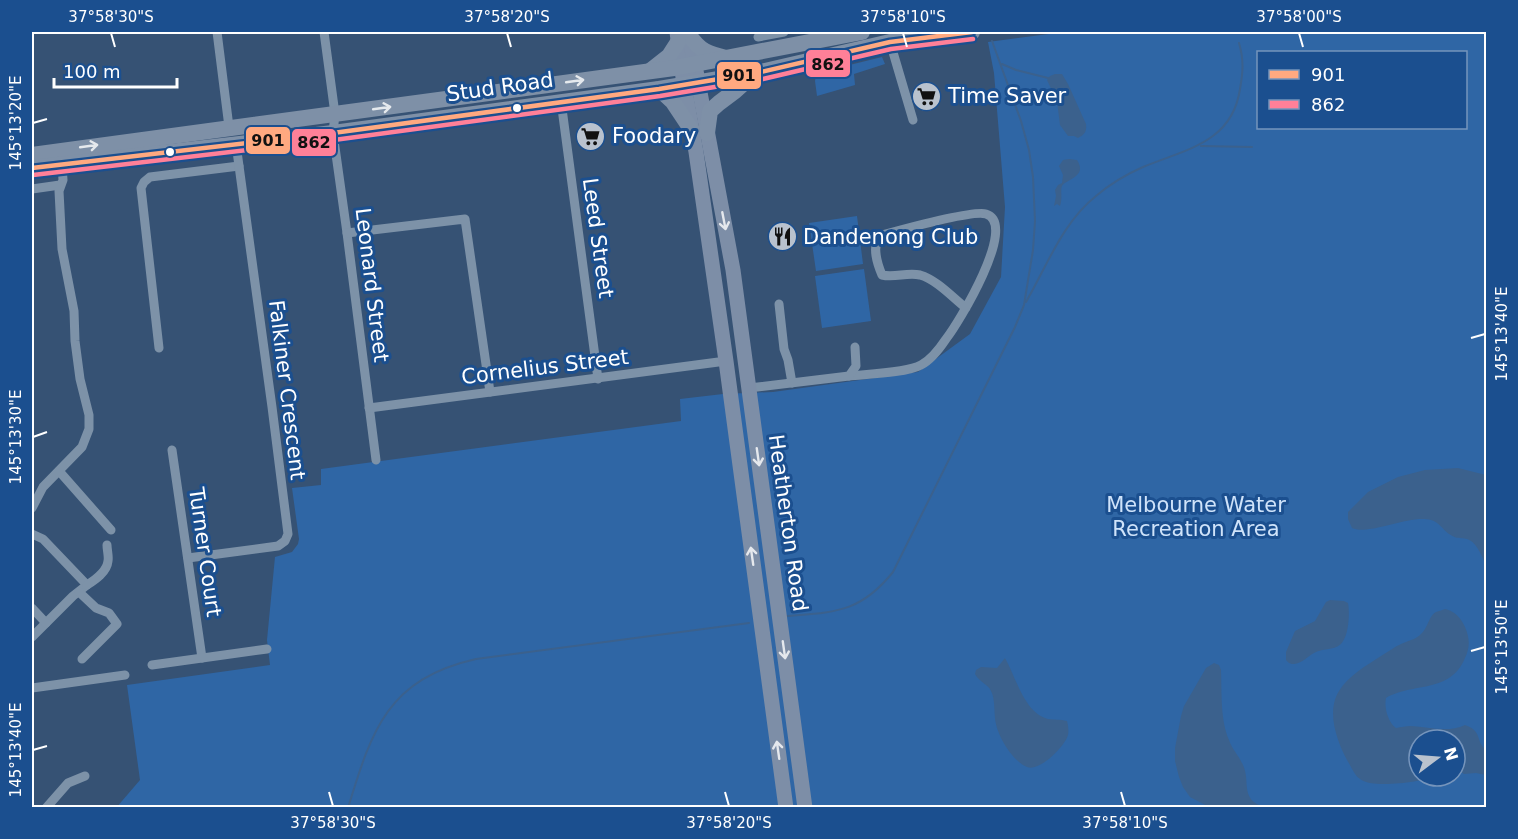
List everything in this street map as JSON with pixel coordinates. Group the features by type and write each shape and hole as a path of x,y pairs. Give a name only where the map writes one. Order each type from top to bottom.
{"highway":[{"name":"Stud Road","path":"32,154 688,66 727,58 779,37 862,32"},
{"name":"Stud Road","path":"32,168 333,133 659,89 755,73 890,42 972,32"},
{"path":"649,71 669,56 683,35 702,51 727,58"},
{"path":"659,89 699,131 710,111 755,73"},
{"path":"229,127 236,144"}],"main road":[{"name":"Heatherton Road","path":"683,35 699,131 733,270 805,807"},
{"name":"Heatherton Road","path":"699,131 696,152 786,807"},
{"path":"726,362 745,359"},
{"path":"729,391 749,388"}],"street":[{"path":"217,32 229,127"},
{"name":"Leonard Street","path":"324,32 335,114 333,133 376,460"},
{"path":"758,37 779,37"},
{"path":"890,42 913,120"},
{"name":"Leed Street","path":"561,101 598,379"},
{"name":"Falkiner Crescent","path":"188,558 278,546 285,541 288,534 236,144"},
{"path":"32,508 43,487 82,447 88,434 89,422 80,379 74,312 62,249 59,190 63,180 62,165"},
{"path":"159,348 142,185 150,177 239,166"},
{"path":"32,189 60,185"},
{"path":"749,388 910,369 922,364 947,339 966,308 992,254 996,234 996,225 992,218 986,214 968,215 879,236 875,242 878,266 882,275 890,277 920,275 966,308"},
{"path":"347,233 465,219 490,392"},
{"path":"779,304 784,349 792,383"},
{"path":"849,376 856,366 855,347"},
{"name":"Cornelius Street","path":"369,408 726,362"},
{"name":"Turner Court","path":"172,450 202,658"},
{"path":"59,471 111,530"},
{"path":"32,534 43,539 83,588 96,608 109,613 117,624 82,659"},
{"path":"32,637 106,569 109,561 107,545"},
{"path":"32,608 46,623"},
{"path":"152,665 267,649"},
{"path":"32,688 125,675"},
{"path":"46,807 68,783 85,776"}],"green space":[{"name":"Melbourne Water Recreation Area","path":"1064,32 1486,32 1486,807 116,808 140,780 127,685 270,665 267,640 275,557 292,552 299,539 292,488 321,485 321,469 681,421 680,399 773,392 918,372 970,334 1001,277 1005,207 994,73 988,42"},
{"path":"882,57 885,64 854,74 855,85 817,96 816,75 821,72"},
{"path":"857,216 863,264 816,271 809,223"},
{"path":"864,269 871,321 822,328 815,276"}],"shaded area":[{"path":"1055,74 1062,74 1086,124 1085,133 1078,138 1068,136 1060,125 1057,101 1047,80"},
{"path":"1063,160 1077,160 1080,170 1075,177 1062,186 1060,206 1057,204 1054,206 1055,190 1062,183 1063,175 1059,166"},
{"path":"1458,468 1486,475 1486,565 1474,543 1452,536 1431,520 1412,520 1359,530 1352,528 1348,512 1368,492 1398,477 1425,470"},
{"path":"1330,600 1348,603 1348,624 1344,640 1338,646 1317,651 1300,662 1289,663 1286,660 1286,652 1295,631 1315,621 1326,602"},
{"path":"1445,609 1452,611 1460,618 1469,643 1465,658 1450,677 1441,682 1386,698 1389,719 1396,728 1411,726 1434,728 1407,728 1407,782 1375,784 1366,782 1354,773 1340,744 1333,717 1335,699 1343,686 1364,667 1419,636 1436,612"},
{"path":"1005,658 1033,710 1048,719 1067,721 1066,740 1045,762 1032,768 1021,764 1006,746 998,732 991,691 975,674 976,670 981,667 997,668"},
{"path":"1214,663 1219,665 1221,670 1222,705 1226,732 1243,765 1249,795 1257,804 1265,807 1209,807 1190,797 1179,777 1175,748 1184,706 1206,668"},
{"path":"1465,725 1477,733 1486,750 1486,775 1467,774 1467,728 1452,728"}],"waterway":[{"path":"787,616 846,608 869,596 893,572 1024,305 1033,250 1035,221 1033,177 1021,121 992,41"},
{"path":"1026,302 1064,232 1096,196 1113,183 1143,167 1205,142 1228,121 1235,107 1241,83 1242,61 1239,43"},
{"path":"1002,64 1048,78"},
{"path":"1201,146 1252,147"},
{"path":"348,808 366,754 388,711 403,694 422,680 446,668 476,659 749,623"}],"transit line":[{"name":"901","path":"32,168 333,133 659,89 761,72 890,42 972,32"},
{"name":"862","path":"33,175 334,140 660,96 763,79 891,49 973,39"}],"place":[{"name":"Time Saver","path":"927,96"},
{"name":"Foodary","path":"591,136"},
{"name":"Dandenong Club","path":"782,237"}]}
